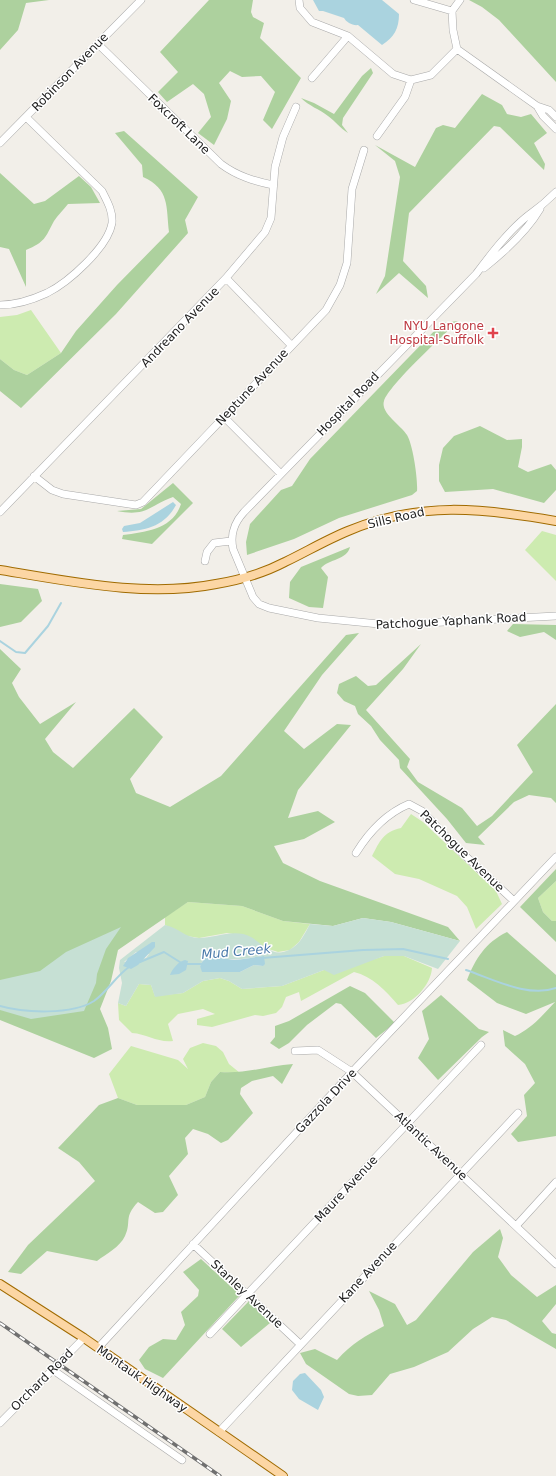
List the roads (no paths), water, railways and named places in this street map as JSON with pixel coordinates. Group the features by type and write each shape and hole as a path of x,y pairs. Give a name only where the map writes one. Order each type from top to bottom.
{"main road":[{"name":"Sills Road","path":"0,570 140,589 168,590 204,586 245,577 285,563 360,527 414,513 437,510 480,510 556,521"},
{"name":"Montauk Highway","path":"0,1284 84,1338 283,1476"}],"street":[{"name":"Robinson Avenue","path":"0,143 141,0"},
{"path":"299,0 300,8 312,22 348,36 393,74 411,80 431,75 457,48"},
{"path":"414,0 452,11"},
{"path":"460,0 452,11 453,30 457,48 537,106 549,110 556,117"},
{"path":"312,78 348,36"},
{"name":"Foxcroft Lane","path":"98,44 233,174 253,181 273,185"},
{"path":"378,136 405,97 411,80"},
{"path":"537,106 543,116 555,126"},
{"name":"Andreano Avenue","path":"0,512 226,278 265,232 271,218 275,167 283,137 296,107"},
{"path":"0,305 21,301 46,293 56,287 78,269 105,241 112,222 109,204 102,191 26,117"},
{"name":"Neptune Avenue","path":"34,476 52,490 64,494 136,505 143,502 225,418 291,345 326,310 340,285 347,263 352,189 364,150"},
{"name":"Hospital Road","path":"231,541 232,531 237,521 476,274 502,242 530,214 541,207 556,192"},
{"path":"226,278 291,345"},
{"path":"225,418 281,474"},
{"path":"205,561 208,552 214,543 231,541 245,577"},
{"name":"Patchogue Yaphank Road","path":"245,577 253,597 262,605 331,621 389,626 556,616"},
{"name":"Patchogue Avenue","path":"356,853 367,835 377,825 397,809 409,804 422,811 460,850 514,901"},
{"name":"Gazzola Drive","path":"98,1348 352,1072 556,857"},
{"name":"Maure Avenue","path":"210,1334 481,1045"},
{"name":"Atlantic Avenue","path":"295,1051 318,1050 352,1072 556,1264"},
{"name":"Kane Avenue","path":"219,1432 518,1113"},
{"path":"516,1226 556,1182"},
{"name":"Stanley Avenue","path":"193,1244 300,1344"},
{"name":"Orchard Road","path":"0,1423 84,1338"},
{"path":"53,1370 182,1460"}],"water":[{"path":"313,0 382,0 399,14 397,28 393,36 382,45 358,25 354,25 346,21 344,18 319,11"},
{"path":"173,502 176,505 160,523 139,530 123,532 122,529 124,526 140,523"},
{"path":"152,942 155,942 155,947 138,965 131,969 123,966 128,958"},
{"path":"264,956 265,964 263,966 254,965 240,972 202,972 200,966 205,957 221,957 237,960"},
{"path":"185,960 188,961 186,970 179,974 170,975 172,970 180,962"},
{"path":"305,1373 321,1390 324,1397 318,1410 299,1399 292,1390 293,1381 300,1374"}],"waterway":[{"path":"0,641 16,652 25,653 48,626 61,603"},
{"name":"Mud Creek","path":"262,958 363,950 403,949 448,959"},
{"name":"Mud Creek","path":"140,962 164,952 183,964 202,964"},
{"name":"Mud Creek","path":"0,1006 34,1011 61,1011 85,1006 99,997 129,967"},
{"name":"Mud Creek","path":"466,970 522,989 534,991 556,988"}],"railway":[{"path":"0,1323 220,1476"}],"place":[{"name":"NYU Langone Hospital-Suffolk","path":"493,333"}]}
